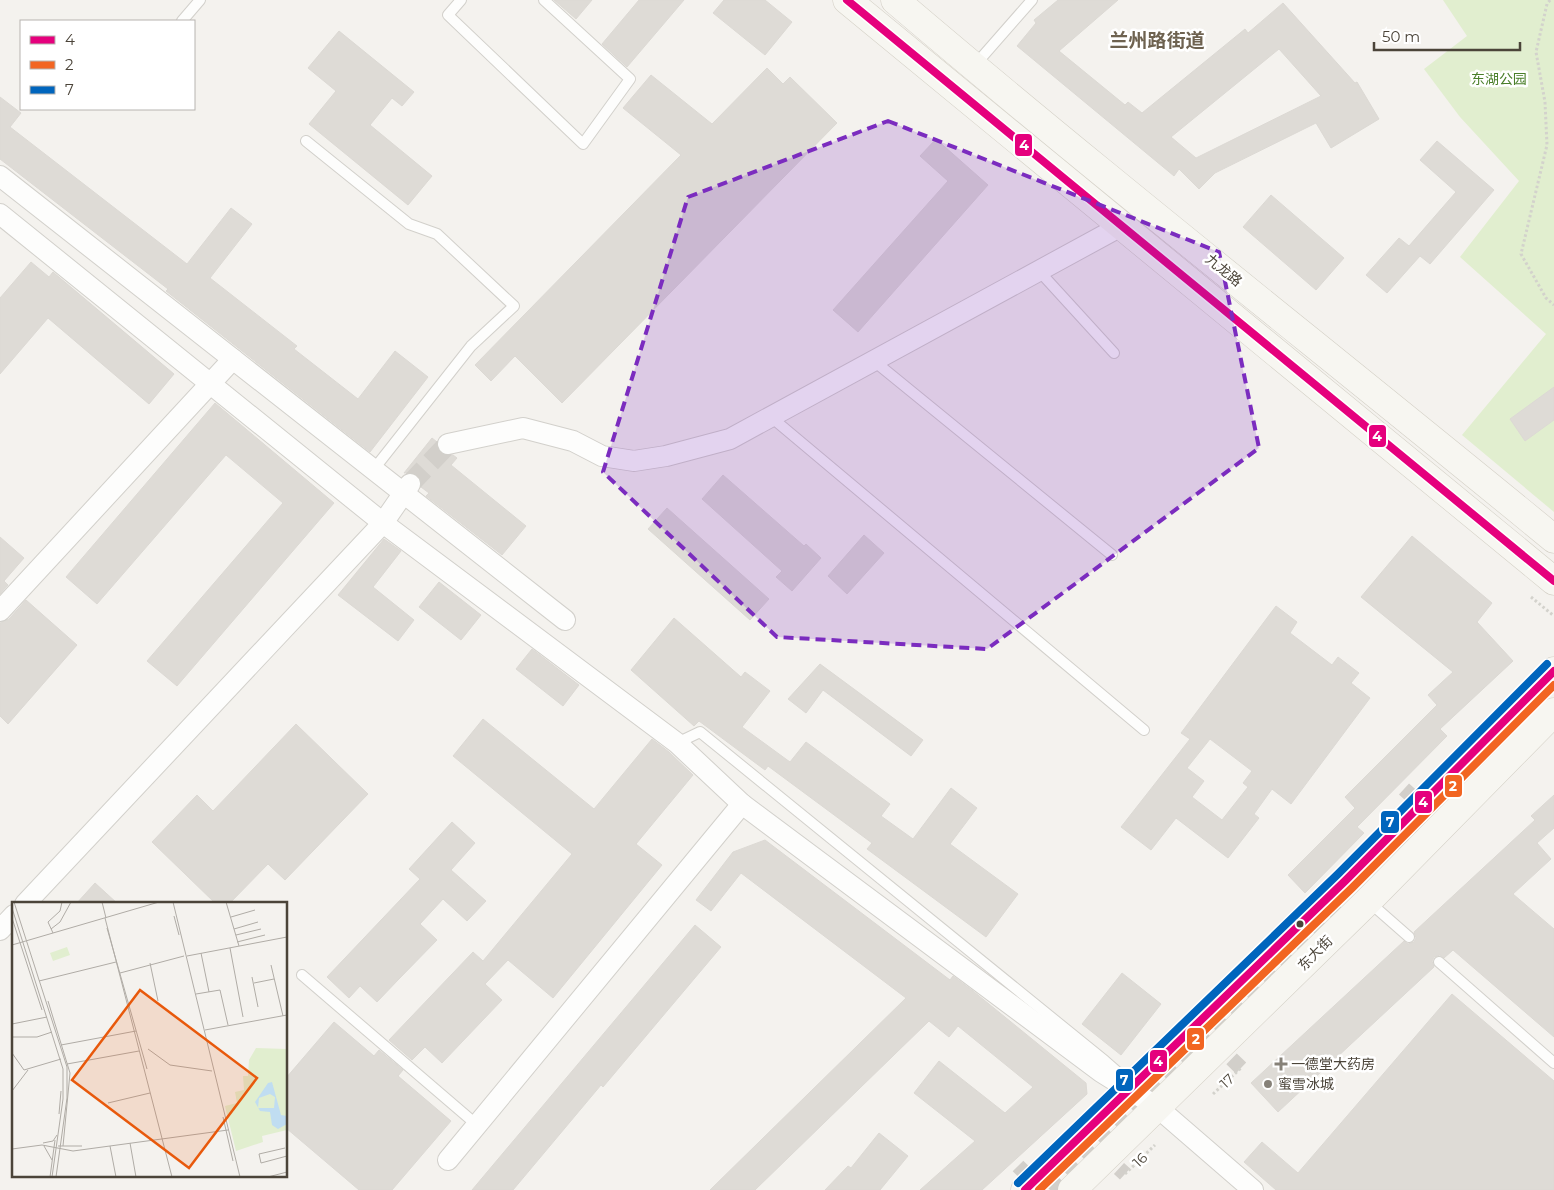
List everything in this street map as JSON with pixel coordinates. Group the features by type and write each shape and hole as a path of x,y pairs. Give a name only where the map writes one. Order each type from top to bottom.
{"main road":[{"path":"848,0 1554,580"},
{"name":"九龙路","path":"895,0 973,67 1554,539"},
{"path":"1025,1190 1345,881 1554,672"},
{"name":"东大街","path":"1072,1190 1368,901 1554,712"}],"street":[{"path":"0,176 374,469 407,489 565,620"},
{"path":"0,214 383,523 677,743 742,804 1102,1072 1132,1088 1158,1107 1253,1190"},
{"path":"448,444 523,428 574,441 602,456 634,461 666,456 730,439 1040,272 1123,225"},
{"path":"0,611 233,359"},
{"path":"27,902 383,523 407,489"},
{"path":"448,1160 742,804"},
{"path":"0,930 12,917"}],"lane":[{"path":"183,20 200,0"},
{"path":"461,0 448,15 583,144 630,79 544,0"},
{"path":"973,67 1032,0"},
{"path":"306,141 409,224 437,234 514,306 471,346 374,469"},
{"path":"1040,272 1114,353"},
{"path":"874,361 1112,555"},
{"path":"771,417 1144,730"},
{"path":"677,743 700,732 1098,1055 1132,1088"},
{"path":"1368,901 1409,937"},
{"path":"1439,962 1554,1063"},
{"path":"302,975 477,1125"}],"path":[{"path":"1550,0 1536,52 1545,102 1547,145 1520,254 1546,298 1554,305"},
{"path":"1531,597 1554,616"},
{"name":"17","path":"1213,1094 1241,1068"},
{"name":"16","path":"1125,1174 1155,1145"}],"highlighted area":[{"path":"888,121 1219,252 1259,448 987,649 777,637 603,472 688,197"}],"green space":[{"name":"东湖公园","path":"1443,0 1554,0 1554,512 1462,435 1546,334 1460,257 1519,181 1460,117 1424,69 1467,36"}],"building":[{"path":"554,0 592,0 576,19"},
{"path":"639,0 684,0 627,67 602,44"},
{"path":"724,0 765,0 792,22 765,55 713,13"},
{"path":"1058,0 1118,0 1059,51 1125,105 1128,102 1142,113 1245,29 1248,33 1283,3 1355,83 1357,82 1379,119 1331,148 1316,123 1215,173 1199,189 1179,169 1174,176 1017,46 1036,23 1034,20","holes":["1279,49 1321,96 1196,158 1171,137"]},
{"path":"339,31 414,92 402,106 392,98 370,125 432,176 408,205 309,124 336,91 308,68"},
{"path":"767,68 783,84 790,77 837,123 562,403 515,356 491,381 475,365 681,155 623,108 651,75 712,124"},
{"path":"0,97 21,113 10,127 187,264 231,208 252,224 210,278 297,346 294,349 358,399 395,351 428,377 370,452 166,291 168,289 0,159"},
{"path":"936,139 988,185 858,332 833,310 948,181 920,156"},
{"path":"1437,141 1494,190 1430,264 1420,256 1387,293 1366,275 1399,238 1409,246 1456,192 1420,160"},
{"path":"1271,195 1344,258 1316,290 1243,227"},
{"path":"31,262 49,277 53,272 174,374 149,404 48,318 0,374 0,298"},
{"path":"1554,387 1554,420 1525,441 1510,419"},
{"path":"215,403 334,503 177,686 147,661 283,503 226,455 97,604 66,577"},
{"path":"432,438 437,442 440,452 457,458 451,465 526,526 502,555 426,496 429,493 421,487 421,479 417,475 411,472 404,473"},
{"path":"723,475 804,546 806,544 821,558 792,591 776,577 782,571 702,499"},
{"path":"667,508 769,599 750,620 648,529"},
{"path":"864,535 884,553 847,594 828,576"},
{"path":"1412,536 1492,603 1477,622 1513,661 1440,729 1447,736 1357,827 1364,833 1305,893 1288,875 1355,808 1345,797 1437,705 1428,695 1453,672 1361,597"},
{"path":"0,537 24,558 4,581 8,585 0,594"},
{"path":"384,539 401,551 373,587 414,620 398,641 338,595"},
{"path":"439,582 481,615 461,640 419,607"},
{"path":"26,600 77,645 8,724 0,716 0,623 9,619"},
{"path":"1276,606 1297,622 1290,633 1332,665 1338,657 1359,673 1351,683 1370,698 1291,804 1272,789 1254,814 1259,818 1228,858 1176,818 1151,850 1121,827 1190,739 1181,733","holes":["1210,739 1252,771 1243,783 1248,787 1222,820 1192,797 1204,781 1187,768"]},
{"path":"674,618 741,677 745,672 770,691 742,727 790,762 806,742 890,804 881,816 913,839 951,788 977,808 950,844 1018,894 986,937 867,849 872,843 768,766 765,770 699,721 694,726 631,670"},
{"path":"532,649 579,685 563,706 516,669"},
{"path":"820,664 923,740 911,756 823,690 806,713 788,699"},
{"path":"483,719 594,809 652,739 693,775 636,844 662,865 553,998 508,960 485,984 502,1000 442,1063 425,1047 412,1060 389,1040 473,952 483,961 572,854 453,756"},
{"path":"296,724 368,794 285,880 268,864 231,902 214,902 152,842 197,795 213,811"},
{"path":"1554,795 1554,828 1537,843 1551,859 1513,894 1554,929 1554,1037 1453,950 1444,958 1440,955 1434,957 1432,961 1434,967 1278,1112 1251,1083 1404,941 1408,944 1414,942 1416,938 1414,932 1535,820 1531,816"},
{"path":"452,822 475,843 451,870 486,901 467,921 443,899 420,924 437,940 377,1002 360,986 349,998 327,977 420,879 409,869"},
{"path":"765,840 950,980 953,976 973,991 1086,1083 1087,1094 982,1190 920,1190 975,1141 914,1093 939,1061 1005,1113 1033,1087 958,1026 949,1037 929,1021 755,1190 710,1190 906,998 741,873 711,911 696,900 733,852"},
{"path":"95,883 116,902 78,902"},
{"path":"695,925 721,947 513,1190 472,1190"},
{"path":"1122,973 1161,1004 1121,1055 1082,1024"},
{"path":"1452,994 1554,1081 1554,1190 1276,1190 1244,1162 1262,1142 1298,1173"},
{"path":"334,1022 374,1056 379,1050 403,1070 398,1076 451,1121 392,1190 359,1190 288,1130 288,1076"},
{"path":"879,1133 908,1156 880,1190 825,1190 848,1166 851,1168"}],"tunnel":[{"path":"410,484 448,444"},
{"path":"1397,848 1464,781"},
{"path":"1404,789 1425,808"},
{"path":"1050,1190 1345,900"},
{"path":"1215,1043 1241,1068"},
{"path":"1102,1153 1125,1174"},
{"path":"1018,1166 1039,1187"}],"transit line":[{"name":"4","path":"847,0 1554,581"},
{"name":"7","path":"1018,1183 1338,874 1547,664"},
{"name":"4","path":"1025,1190 1345,881 1554,671"},
{"name":"2","path":"1039,1190 1352,888 1554,685"}],"place":[{"name":"一德堂大药房","path":"1281,1064"},
{"name":"蜜雪冰城","path":"1268,1084"}],"district":[{"name":"兰州路街道","path":"1157,40"}]}
